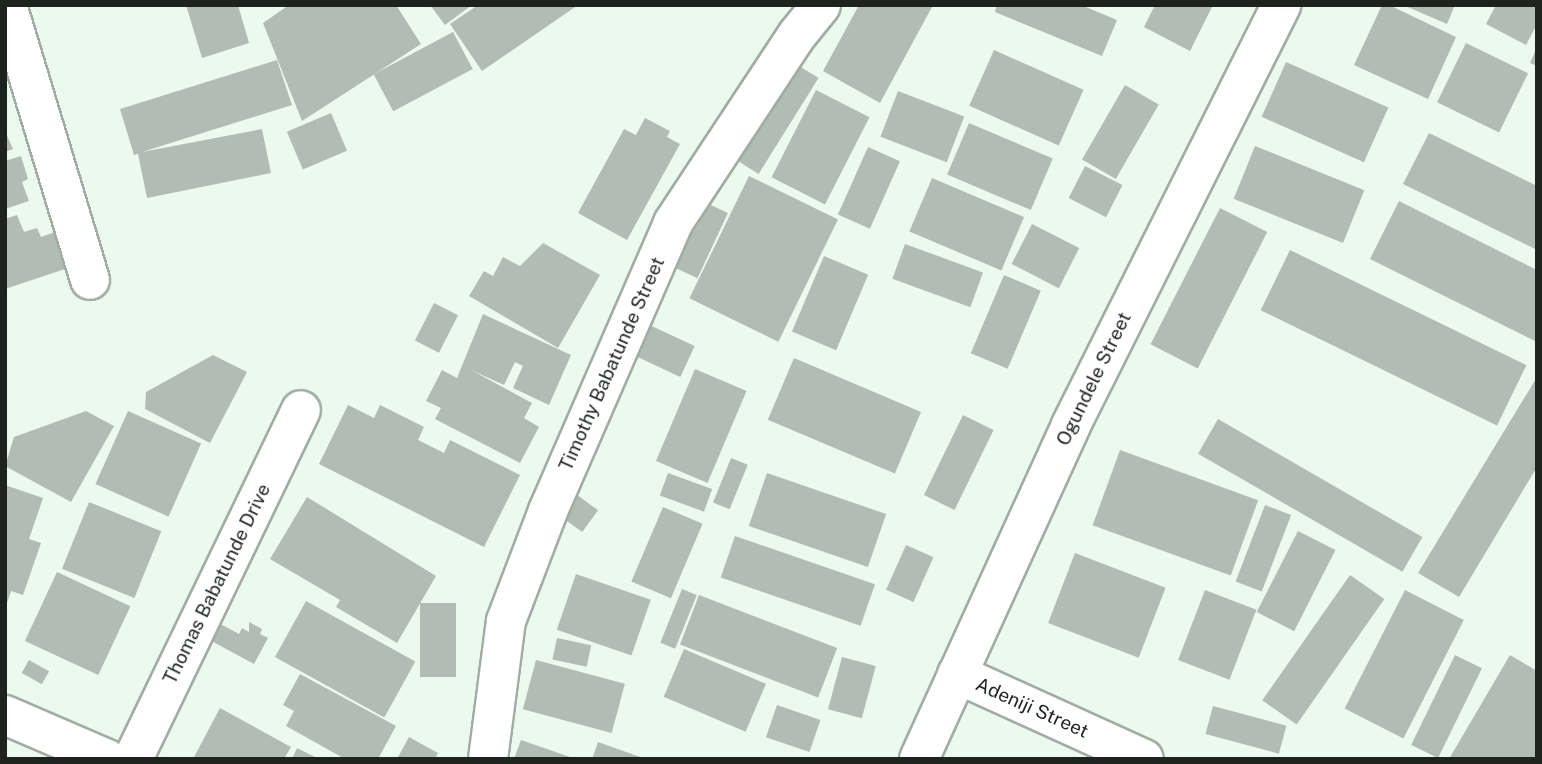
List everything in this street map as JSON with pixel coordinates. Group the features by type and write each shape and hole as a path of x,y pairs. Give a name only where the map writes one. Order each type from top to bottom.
{"street":[{"path":"7,5 90,280"},
{"name":"Timothy Babatunde Street","path":"488,759 506,621 548,511 668,236 797,35 821,5"},
{"name":"Ogundele Street","path":"919,759 1071,425 1281,5"},
{"name":"Thomas Babatunde Drive","path":"133,759 301,410"},
{"name":"Adeniji Street","path":"957,674 1144,759"},
{"path":"5,715 107,759"}],"building":[{"path":"186,5 238,5 249,43 202,58"},
{"path":"289,5 396,5 421,44 302,121 263,23"},
{"path":"430,5 472,5 445,25"},
{"path":"478,5 578,5 482,71 450,24"},
{"path":"859,5 933,5 880,103 823,71"},
{"path":"997,5 1081,5 1117,20 1102,56 995,12"},
{"path":"1155,5 1213,5 1190,51 1144,27"},
{"path":"1382,5 1389,5 1456,37 1428,99 1354,65"},
{"path":"1403,5 1455,5 1447,24"},
{"path":"1496,5 1537,5 1537,24 1526,45 1486,24"},
{"path":"453,32 473,69 393,111 374,74"},
{"path":"1466,43 1528,73 1499,133 1437,102"},
{"path":"1537,47 1537,66 1530,63"},
{"path":"994,50 1084,90 1059,146 969,106"},
{"path":"788,59 819,78 759,174 728,155"},
{"path":"277,60 292,105 142,152 262,129 271,173 147,198 138,154 134,155 120,109"},
{"path":"1286,62 1388,108 1364,162 1262,117"},
{"path":"1125,85 1159,104 1116,179 1082,159"},
{"path":"816,90 869,117 825,205 772,177"},
{"path":"898,91 964,116 947,162 880,137"},
{"path":"331,113 347,151 303,169 287,132"},
{"path":"645,118 670,131 667,137 680,144 627,240 578,213 624,129 636,135"},
{"path":"969,123 1053,159 1031,210 947,175"},
{"path":"5,131 13,149 5,152"},
{"path":"1429,133 1537,186 1537,250 1403,184"},
{"path":"1255,146 1364,190 1343,243 1234,199"},
{"path":"868,147 900,161 870,229 838,215"},
{"path":"21,156 28,179 22,182 29,201 5,209 5,161"},
{"path":"1085,166 1122,185 1106,217 1069,198"},
{"path":"749,176 838,219 778,342 689,298"},
{"path":"932,178 1024,217 1001,270 909,231"},
{"path":"698,199 728,213 697,278 668,264"},
{"path":"1399,201 1537,270 1537,342 1370,259"},
{"path":"1220,208 1267,232 1198,368 1151,344"},
{"path":"17,215 24,232 37,228 41,237 58,231 71,267 5,289 5,219"},
{"path":"1032,224 1079,248 1059,288 1012,264"},
{"path":"543,243 600,275 558,348 469,296 484,271 493,276 503,257 520,266"},
{"path":"905,244 983,272 970,307 892,279"},
{"path":"1290,250 1526,365 1497,426 1261,310"},
{"path":"824,256 868,275 836,350 792,331"},
{"path":"1004,275 1041,291 1008,369 971,353"},
{"path":"434,303 458,315 439,353 415,340"},
{"path":"483,314 571,355 549,405 513,388 523,366 515,362 504,385 471,370 532,403 524,418 539,427 520,463 435,419 441,408 426,401 442,370 457,378"},
{"path":"643,322 695,346 680,377 629,353"},
{"path":"213,355 247,372 210,443 145,409 146,392"},
{"path":"794,358 921,412 895,474 768,420"},
{"path":"695,369 747,391 707,483 656,461"},
{"path":"1537,377 1537,467 1459,597 1418,573"},
{"path":"348,405 374,418 380,405 424,427 418,440 444,453 450,440 520,475 484,547 319,464"},
{"path":"86,411 114,426 71,502 5,466 14,437"},
{"path":"128,411 201,444 169,517 95,484"},
{"path":"963,415 994,430 955,510 924,495"},
{"path":"1218,419 1422,537 1402,572 1198,454"},
{"path":"1120,450 1258,500 1231,575 1093,525"},
{"path":"731,458 748,465 730,509 713,503"},
{"path":"668,473 712,489 704,512 660,496"},
{"path":"767,473 886,514 868,567 749,526"},
{"path":"5,485 43,498 29,539 41,543 23,595 11,591 6,606"},
{"path":"573,492 598,510 582,532 557,514"},
{"path":"307,497 436,576 397,643 336,607 340,600 270,559"},
{"path":"89,502 161,531 134,598 62,569"},
{"path":"1265,505 1291,515 1262,592 1236,582"},
{"path":"663,507 703,524 671,598 631,582"},
{"path":"1298,531 1335,550 1294,631 1257,612"},
{"path":"735,536 875,584 861,626 721,578"},
{"path":"906,545 933,557 913,602 886,590"},
{"path":"1075,553 1166,588 1139,658 1048,623"},
{"path":"57,572 130,606 98,675 25,641"},
{"path":"576,574 651,600 631,656 557,630"},
{"path":"1350,575 1384,599 1297,724 1262,700"},
{"path":"682,589 697,595 675,649 660,643"},
{"path":"1205,590 1256,610 1229,680 1178,660"},
{"path":"1405,590 1464,620 1403,738 1345,709"},
{"path":"699,595 837,648 818,698 680,644"},
{"path":"306,601 415,662 384,718 275,657"},
{"path":"420,603 456,603 456,677 420,677"},
{"path":"213,620 239,634 242,628 249,632 249,622 262,629 260,634 268,638 254,664 204,637"},
{"path":"557,638 591,645 587,667 552,660"},
{"path":"684,649 766,684 746,732 664,697"},
{"path":"1455,655 1482,668 1438,758 1411,745"},
{"path":"1510,655 1537,671 1537,759 1449,759"},
{"path":"842,657 876,666 862,718 828,709"},
{"path":"29,660 49,671 42,684 22,673"},
{"path":"536,660 625,684 612,733 523,709"},
{"path":"300,674 396,726 378,759 345,759 286,726 294,711 283,705"},
{"path":"777,705 820,720 809,752 766,737"},
{"path":"1213,706 1286,726 1279,754 1205,734"},
{"path":"220,708 291,747 284,759 193,759"},
{"path":"409,737 438,753 435,759 397,759"},
{"path":"521,740 573,758 573,759 514,759"},
{"path":"598,742 643,758 643,759 592,759"},
{"path":"297,748 319,759 292,759"}]}
